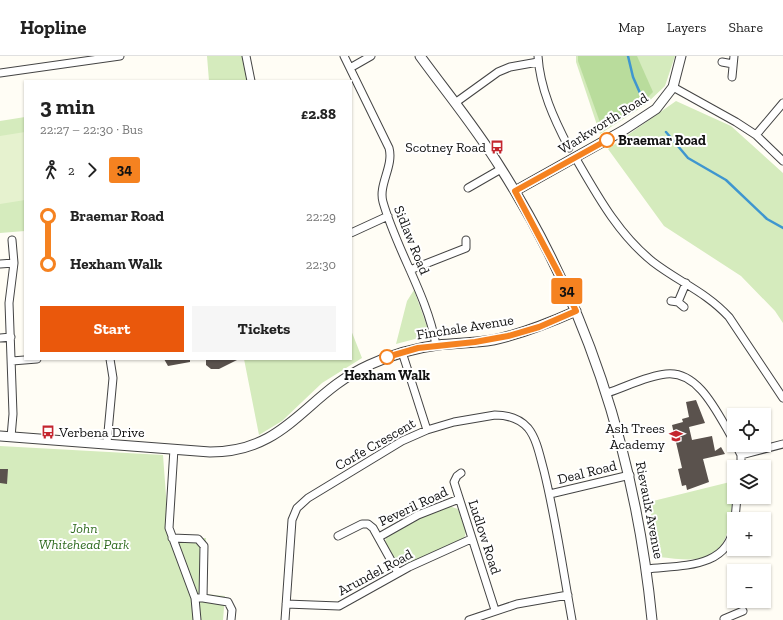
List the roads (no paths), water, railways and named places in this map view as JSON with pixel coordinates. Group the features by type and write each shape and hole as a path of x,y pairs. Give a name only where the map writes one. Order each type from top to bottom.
{"street":[{"path":"0,73 69,60 120,56"},
{"path":"246,56 251,80"},
{"name":"Sidlaw Road","path":"344,56 390,152 382,196 388,216 428,312 436,345"},
{"path":"350,68 371,56"},
{"name":"Rievaulx Avenue","path":"420,56 456,103 515,191 559,274 576,311 607,393 630,475 647,569 652,620"},
{"name":"Warkworth Road","path":"515,191 656,109 673,87 681,56"},
{"path":"732,77 734,56"},
{"path":"456,103 498,72 538,59 544,89 556,123 570,148"},
{"path":"722,62 733,64"},
{"path":"673,87 736,122 756,135 783,161"},
{"path":"756,135 782,105"},
{"path":"575,157 599,198 630,240 652,261 708,296 729,316 783,398"},
{"path":"468,188 501,169"},
{"path":"352,233 388,216"},
{"path":"11,437 13,414 9,303 14,263 12,240"},
{"path":"410,270 466,248 466,240"},
{"path":"0,264 14,263"},
{"path":"678,304 686,283"},
{"name":"Finchale Avenue","path":"0,436 225,452 259,443 282,430 334,384 367,365 402,352 436,345 475,342 508,336 539,327 576,311"},
{"path":"0,338 11,337"},
{"path":"402,352 427,430"},
{"path":"12,361 24,360"},
{"path":"107,443 113,378 110,360"},
{"path":"607,393 659,375 672,374 682,376 692,381 704,393 727,430"},
{"name":"Corfe Crescent","path":"285,620 292,520 297,508 308,498 402,441 427,430 454,422 495,415 505,415 519,421 528,428 534,438 550,494 572,620"},
{"path":"741,455 783,444"},
{"path":"174,449 169,519 172,538 195,598 197,620"},
{"path":"740,452 741,460"},
{"name":"Ludlow Road","path":"461,473 456,476 454,482 495,610"},
{"name":"Deal Road","path":"550,494 630,475"},
{"name":"Peveril Road","path":"379,536 418,515 459,499"},
{"name":"Peveril Road","path":"338,536 362,524 368,524 379,536 398,573"},
{"path":"172,538 198,539 202,542 204,546 203,598"},
{"name":"Arundel Road","path":"286,604 339,606 398,573 471,539"},
{"path":"647,569 701,562 716,556 727,546"},
{"path":"469,620 495,610 517,604 568,595"},
{"path":"195,598 228,602 232,610 231,620"},
{"path":"724,619 735,617 743,611"}],"waterway":[{"path":"628,56 633,77 640,93"},
{"path":"666,132 688,158 726,180 767,219 783,228"}],"place":[{"name":"Braemar Road","path":"607,140"},
{"name":"Scotney Road","path":"497,147"},
{"name":"Hexham Walk","path":"387,357"},
{"name":"Verbena Drive","path":"48,432"},
{"name":"Ash Trees Academy","path":"676,436"}],"park label":[{"name":"John Whitehead Park","path":"84,536"}]}
